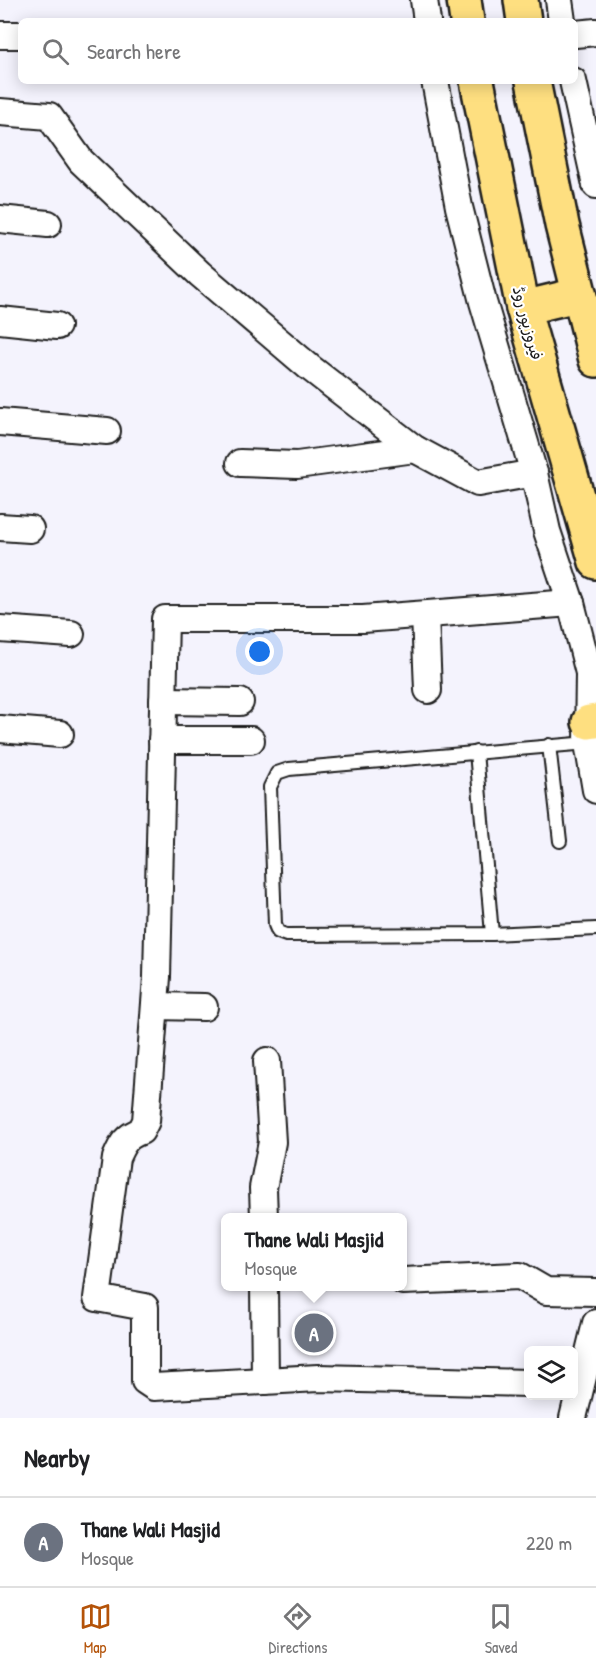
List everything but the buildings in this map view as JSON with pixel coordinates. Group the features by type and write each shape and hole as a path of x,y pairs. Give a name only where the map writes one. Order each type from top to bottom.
{"highway":[{"path":"464,0 467,18"},
{"path":"521,0 524,18"},
{"name":"فیروزپور روڈ","path":"478,84 523,308 596,562"},
{"path":"534,84 578,295 596,360"},
{"path":"523,308 578,295"}],"street":[{"path":"424,0 427,18"},
{"path":"559,0 562,18"},
{"path":"578,33 596,32"},
{"path":"0,35 18,35"},
{"path":"436,84 459,207 483,302 534,473 547,531 572,603 589,673 596,790"},
{"path":"574,84 596,185"},
{"path":"0,112 49,116 81,161 200,274 309,367 415,449 478,483 534,473"},
{"path":"0,219 48,224"},
{"path":"0,320 57,326"},
{"path":"0,422 107,431"},
{"path":"240,464 297,465 415,449"},
{"path":"0,527 30,529"},
{"path":"524,1383 318,1378 153,1388 145,1381 145,1307 97,1298 116,1158 126,1140 141,1131 146,1121 155,1006 165,619 363,619 572,603"},
{"path":"425,615 428,690"},
{"path":"0,629 71,634"},
{"path":"163,701 240,702"},
{"path":"0,729 60,734"},
{"path":"162,740 251,740"},
{"path":"155,1006 204,1006"},
{"path":"264,1213 263,1188 272,1142 267,1061"},
{"path":"407,1281 520,1276 546,1291 596,1292"},
{"path":"264,1291 265,1381"},
{"path":"578,1382 596,1323"},
{"path":"573,1418 575,1400"}],"lane":[{"path":"591,729 549,745 289,769 277,773 270,787 275,926 278,932 286,935 492,934 596,929"},
{"path":"549,745 560,841"},
{"path":"476,752 492,934"}],"place":[{"name":"Thane Wali Masjid","path":"314,1333"}]}
